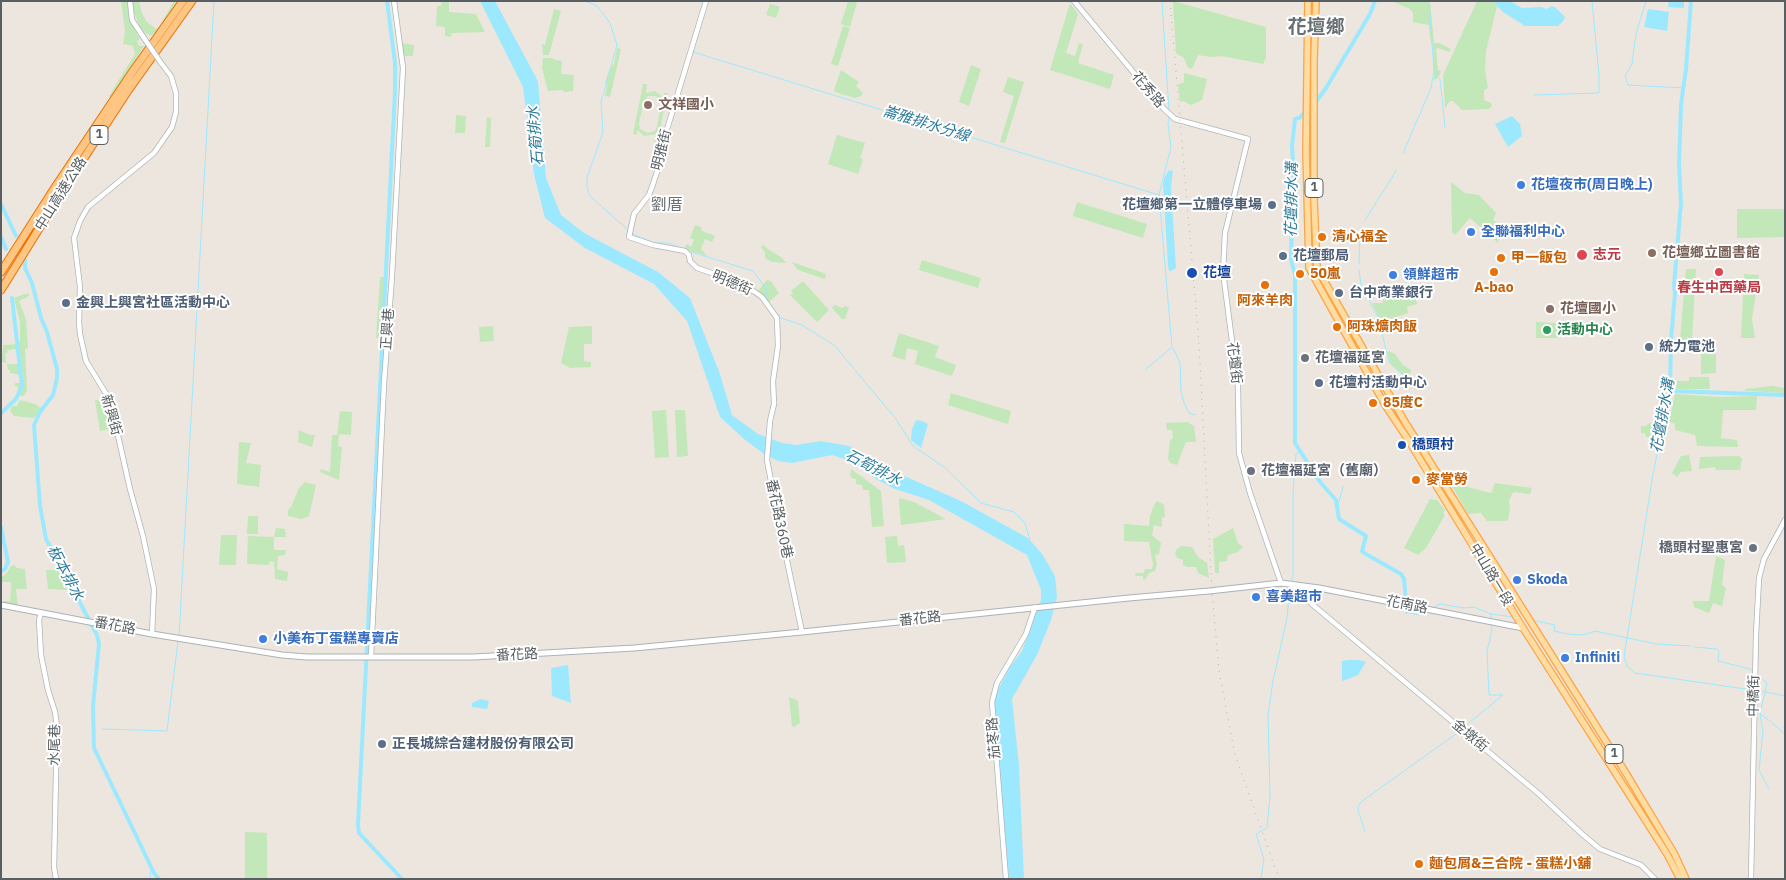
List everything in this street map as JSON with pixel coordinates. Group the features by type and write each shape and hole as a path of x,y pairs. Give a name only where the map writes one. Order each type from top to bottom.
{"highway":[{"name":"中山高速公路","path":"1,272 33,220 183,1"},
{"name":"中山高速公路","path":"1,290 127,92 192,1"}],"main road":[{"name":"中山路一段","path":"1308,1 1306,118 1309,268 1343,333 1385,405 1523,628 1667,854 1680,879"},
{"name":"中山路一段","path":"1316,1 1314,200 1317,268 1405,422 1624,770 1674,853 1686,879"},
{"name":"番花路","path":"1,605 152,634 282,656 474,658 634,648 1209,591 1281,582"},
{"path":"1281,582 1290,583"},
{"name":"花南路","path":"1290,583 1523,628"}],"street":[{"name":"新興街","path":"130,1 132,20 171,76 176,93 176,112 172,127 154,153 88,207 80,221 74,238 80,287 80,334 86,361 110,400 130,489 143,536 154,589 152,634"},
{"name":"正興巷","path":"371,657 384,383 404,68 394,1"},
{"name":"明雅街","path":"630,237 634,214 649,196 658,169 660,149 706,1"},
{"name":"花秀路","path":"1074,1 1175,120 1248,139"},
{"name":"花壇街","path":"1248,139 1225,233 1223,272 1238,387 1239,453 1250,493 1281,582"},
{"name":"明德街","path":"630,237 653,245 686,252 689,255 690,261 697,268 740,284 762,297 778,322 778,346 772,392 774,404"},
{"name":"番花路360巷","path":"774,404 767,460 802,632"},
{"name":"中橋街","path":"1751,879 1754,690 1759,578 1764,559 1785,520"},
{"name":"金墩街","path":"1290,583 1313,605 1460,728 1600,849 1641,865 1655,879"},
{"name":"茄苳路","path":"1006,879 992,702 997,684 1026,634 1035,607"},
{"name":"水尾巷","path":"41,613 39,620 41,655 48,690 56,712 57,726 54,867 56,879"}],"green space":[{"path":"121,1 128,1 131,23 140,39 137,41 139,46 144,46 136,58 136,62 111,98 109,96 135,54 133,46 123,44 125,31"},
{"path":"132,1 139,1 146,21 156,29 174,1 179,1 158,32 151,36 143,32 139,25 132,8"},
{"path":"442,1 449,1 449,12 476,14 485,32 452,33 451,37 445,36 445,27 436,26 437,6 441,6"},
{"path":"848,1 857,2 850,27 841,24"},
{"path":"1173,1 1266,27 1266,58 1263,64 1222,56 1198,55 1192,69 1188,68 1184,58 1176,53"},
{"path":"1392,1 1430,1 1434,43 1439,43 1451,49 1449,52 1436,49 1438,70 1441,71 1434,81 1433,48 1429,25 1413,22 1413,13 1410,9"},
{"path":"1477,1 1495,1 1497,6 1486,51 1485,69 1488,88 1484,90 1484,100 1491,103 1492,106 1489,109 1462,110 1453,101 1450,101 1445,108 1443,75"},
{"path":"1070,3 1078,14 1066,53 1075,56 1079,43 1083,44 1078,63 1114,75 1110,89 1050,70"},
{"path":"770,4 780,7 776,18 766,15"},
{"path":"554,9 561,11 549,55 543,55 542,44 545,45"},
{"path":"843,26 850,28 838,66 831,64"},
{"path":"401,43 414,45 413,56 403,56"},
{"path":"617,48 621,49 610,97 605,96 607,84 605,83 610,68 614,64"},
{"path":"543,58 562,61 561,74 574,75 573,91 548,91 542,68"},
{"path":"971,65 981,69 969,106 959,102"},
{"path":"841,70 859,82 856,86 863,93 861,96 855,98 835,92"},
{"path":"1184,73 1207,79 1202,100 1191,105 1183,101 1180,102 1178,85 1184,82"},
{"path":"1008,77 1024,82 1005,143 1000,142 1014,96 1003,92"},
{"path":"643,84 647,84 646,93 655,91 663,97 664,93 668,93 657,142 654,141 656,134 644,136 638,130 636,135 633,134","holes":["648,96 656,96 661,104 657,127 655,131 648,133 640,129 639,123 644,101"]},
{"path":"456,115 466,116 465,133 455,133"},
{"path":"487,117 491,118 490,147 485,147"},
{"path":"837,135 865,143 860,158 863,159 858,174 828,164"},
{"path":"1451,182 1465,193 1479,195 1496,213 1493,220 1498,224 1498,243 1470,218 1455,235 1452,232"},
{"path":"1077,202 1147,224 1143,238 1073,216"},
{"path":"1737,209 1785,209 1785,237 1737,238"},
{"path":"695,225 701,227 702,231 715,236 712,242 705,239 701,249 707,256 684,249 687,244 691,247 694,240 690,238"},
{"path":"763,245 781,257 786,263 772,262 765,258 765,253 761,247"},
{"path":"922,260 981,278 978,288 919,270"},
{"path":"792,262 826,274 825,279 798,270"},
{"path":"1686,269 1696,269 1692,339 1680,340"},
{"path":"1744,274 1759,275 1752,319 1755,338 1741,338"},
{"path":"380,277 386,277 382,339 376,338"},
{"path":"767,280 771,281 779,293 768,303 757,292"},
{"path":"803,281 829,310 817,322 790,295 793,293 791,291"},
{"path":"28,293 29,296 19,301 26,320 28,348 25,349 27,390 24,396 17,395 18,387 15,386 15,383 20,383 20,375 10,373 10,370 8,370 7,364 19,364 18,354 15,349 7,350 8,352 5,354 6,363 2,362 4,345 18,344 20,341 20,322 14,298"},
{"path":"1383,293 1415,293 1417,304 1407,307 1408,313 1381,322 1372,303 1383,303"},
{"path":"834,305 843,308 844,306 849,307 845,319 842,319 832,308"},
{"name":"活動中心","path":"1536,322 1557,323 1557,338 1536,338"},
{"path":"493,326 494,341 480,342 479,327"},
{"path":"592,326 592,344 584,344 584,361 591,362 591,367 570,368 561,363 569,327"},
{"path":"899,333 939,346 935,357 956,365 952,376 915,364 918,351 907,348 905,360 892,356"},
{"path":"1701,345 1716,345 1716,373 1701,374"},
{"path":"1387,352 1395,354 1403,365 1412,371 1406,377 1391,365"},
{"path":"1689,377 1709,377 1710,389 1676,389 1677,381 1689,381"},
{"path":"1773,386 1785,388 1785,393 1746,391 1745,389"},
{"path":"951,393 1011,411 1008,424 948,405"},
{"path":"1675,394 1718,397 1757,396 1756,410 1723,410 1721,438 1737,440 1738,447 1697,446 1695,435 1675,430 1675,424 1669,422"},
{"path":"20,400 35,404 42,409 34,418 14,416 10,411 12,406 17,406"},
{"path":"95,400 112,402 117,427 100,431"},
{"path":"666,410 669,457 655,458 652,411"},
{"path":"675,410 685,410 688,456 677,457"},
{"path":"340,411 352,412 351,435 339,434 338,446 342,447 339,480 320,472 321,469 330,472 332,435 337,435"},
{"path":"1187,422 1194,426 1196,442 1186,442 1177,465 1170,463 1168,459 1170,440 1173,438 1172,430 1167,430 1166,423"},
{"path":"1649,423 1663,424 1660,439 1646,437 1645,433 1641,433 1641,426 1646,426"},
{"path":"299,430 315,435 312,447 298,442"},
{"path":"239,442 251,443 246,463 261,465 259,487 237,484"},
{"path":"1689,455 1692,471 1681,472 1677,477 1672,473 1681,456"},
{"path":"1739,456 1742,459 1740,470 1716,470 1715,467 1699,469 1700,457"},
{"path":"851,469 881,491 884,526 872,527 869,490 863,490 862,485 856,484 856,479 850,475"},
{"path":"305,482 316,485 309,516 302,519 288,516 288,510 299,488"},
{"path":"1495,483 1532,488 1530,494 1514,492 1512,494 1509,501 1508,520 1506,521 1487,521 1481,513 1468,514 1452,486 1457,484 1490,493"},
{"path":"900,498 914,502 946,519 901,525"},
{"path":"1430,499 1437,500 1445,510 1443,514 1445,515 1426,548 1418,555 1404,548"},
{"path":"1157,501 1164,505 1165,517 1162,518 1162,527 1154,525 1152,535 1161,543 1159,554 1155,555 1157,564 1155,571 1149,573 1145,580 1143,576 1135,576 1136,573 1144,573 1145,569 1152,569 1149,542 1125,541 1124,524 1149,526 1150,516"},
{"path":"248,516 258,516 258,534 247,534"},
{"path":"276,528 285,529 286,537 274,537"},
{"path":"1233,528 1238,543 1243,547 1238,552 1228,555 1227,561 1219,562 1219,573 1215,573 1213,539"},
{"path":"221,535 237,535 236,565 219,565"},
{"path":"248,536 274,537 274,550 286,550 285,555 278,556 277,569 288,572 287,581 275,579 274,562 270,561 269,565 247,564"},
{"path":"897,536 898,546 904,545 906,562 887,563 885,537"},
{"path":"1181,546 1192,547 1198,557 1207,563 1209,578 1198,573 1196,567 1183,565 1183,560 1177,558 1175,554 1176,550"},
{"path":"1716,556 1725,560 1722,585 1726,588 1722,606 1713,603 1709,613 1694,607 1693,601 1709,601"},
{"path":"15,565 16,568 25,569 27,589 16,589 18,609 2,605 4,601 10,601 11,582 1,582 1,577 6,574 11,566"},
{"path":"46,570 59,570 69,590 48,589"},
{"path":"789,697 798,701 800,723 794,727 792,726"},
{"path":"245,832 267,833 267,879 245,879"}],"water":[{"name":"石筍排水","path":"480,1 495,1 538,81 546,178 561,215 584,233 658,272 690,298 720,374 732,415 758,434 782,443 796,445 821,441 849,446 893,471 961,501 1028,538 1042,554 1055,576 1057,597 1051,620 1037,655 1012,699 1019,765 1024,879 1009,879 993,699 1010,667 1022,651 1041,600 1041,590 1027,555 929,500 895,489 874,478 854,462 832,455 792,463 778,461 764,454 744,439 720,417 687,321 654,284 585,248 545,218 534,174 523,87"},
{"path":"1495,1 1510,1 1522,8 1541,7 1547,9 1551,6 1555,7 1565,17 1558,26 1525,26 1503,12"},
{"path":"1669,1 1684,1 1684,8 1668,7"},
{"path":"1648,9 1669,12 1667,31 1644,27"},
{"path":"1512,116 1520,124 1522,136 1508,147 1495,124"},
{"path":"1169,170 1173,171 1171,187 1176,268 1171,271 1169,271 1168,265 1163,185 1164,178"},
{"path":"916,420 928,424 921,448 911,440 912,429"},
{"path":"1342,661 1366,662 1358,675 1343,681"},
{"path":"568,665 571,703 552,696 551,668"},
{"path":"481,699 489,701 487,709 472,707 472,703"}],"waterway":[{"path":"179,637 214,1"},
{"path":"387,1 395,63 395,91 358,824 359,833 402,879"},
{"path":"585,1 597,6 610,23 617,45 601,102 603,132 587,178 587,187 590,196 629,231"},
{"name":"崙雅排水分線","path":"708,1 693,52 1159,195"},
{"path":"1162,1 1169,111"},
{"name":"花壇排水溝","path":"1375,1 1370,14 1326,88 1318,99 1299,118 1295,119 1292,146 1291,260 1295,275 1295,443 1320,482 1336,500 1339,519 1366,536 1362,551 1401,574 1404,579 1407,612"},
{"path":"1403,153 1431,88 1434,71 1429,1"},
{"path":"1534,95 1599,93 1592,1"},
{"path":"1646,1 1636,34 1632,64 1625,76 1628,85 1684,88"},
{"name":"花壇排水溝","path":"1691,1 1686,69 1681,104 1679,164 1681,203 1674,285 1670,391 1785,395"},
{"path":"1434,74 1440,79 1445,127"},
{"path":"1146,369 1172,347 1159,195 1171,147 1168,124 1169,115"},
{"path":"1365,220 1396,171"},
{"name":"板本排水","path":"1,204 16,236"},
{"path":"1359,264 1360,228"},
{"path":"632,234 655,243 669,243 682,249"},
{"path":"1,237 6,249"},
{"path":"688,251 753,271 767,290 767,299"},
{"name":"板本排水","path":"25,260 25,268 32,283 57,369 53,395 40,412 34,425 40,506 46,539 97,635 99,644 93,706 94,748 154,873 159,879"},
{"path":"1359,270 1361,285 1378,317 1389,362 1407,379 1400,387"},
{"path":"1,413 16,399 22,386 12,298"},
{"path":"778,317 802,325 834,345 896,419 913,446 944,467 981,503 1014,512 1025,523 1030,540"},
{"path":"1173,348 1180,363 1181,391 1184,403 1189,413 1195,415"},
{"name":"花壇排水溝","path":"1670,391 1653,474 1624,657 1627,666 1635,673 1752,690"},
{"path":"1291,581 1293,577 1293,494 1296,454 1299,452"},
{"path":"770,463 795,588"},
{"path":"1338,505 1343,487"},
{"path":"1,527 8,562 5,569 1,571"},
{"path":"1261,879 1264,859 1256,834 1267,828 1270,796 1268,715 1273,681 1287,618 1290,585"},
{"path":"1433,608 1440,604 1464,608 1474,607 1491,614 1514,617"},
{"path":"1407,612 1418,615 1428,611"},
{"path":"1491,614 1491,620"},
{"path":"1532,620 1555,625 1554,631 1568,634 1583,635 1595,631 1656,644 1691,646"},
{"path":"1463,728 1503,695 1489,695 1487,651 1492,630 1491,624"},
{"path":"103,729 167,731 178,641"},
{"path":"1694,647 1717,649 1719,652 1718,661 1750,669 1754,672"},
{"path":"1757,675 1767,683 1760,714 1785,734"},
{"name":"花壇排水溝","path":"1756,690 1785,696"},
{"path":"1760,715 1763,731 1759,770 1769,789"},
{"path":"1365,832 1358,810 1361,802 1460,731"},
{"name":"板本排水","path":"150,879 151,868"}],"railway":[{"path":"1170,1 1199,344 1212,591 1219,671 1235,755 1279,879"}],"place":[{"name":"文祥國小","path":"648,105"},
{"name":"花壇夜市(周日晚上)","path":"1521,185"},
{"name":"花壇鄉第一立體停車場","path":"1272,205"},
{"name":"全聯福利中心","path":"1471,232"},
{"name":"清心福全","path":"1322,237"},
{"name":"花壇鄉立圖書館","path":"1652,253"},
{"name":"志元","path":"1582,255"},
{"name":"花壇郵局","path":"1283,256"},
{"name":"甲一飯包","path":"1501,258"},
{"name":"A-bao","path":"1494,272"},
{"name":"春生中西藥局","path":"1719,272"},
{"name":"花壇","path":"1192,273"},
{"name":"50嵐","path":"1300,274"},
{"name":"領鮮超市","path":"1393,275"},
{"name":"阿來羊肉","path":"1265,285"},
{"name":"台中商業銀行","path":"1339,293"},
{"name":"金興上興宮社區活動中心","path":"66,303"},
{"name":"花壇國小","path":"1550,309"},
{"name":"阿珠爌肉飯","path":"1337,327"},
{"name":"活動中心","path":"1547,330"},
{"name":"統力電池","path":"1649,347"},
{"name":"花壇福延宮","path":"1305,358"},
{"name":"花壇村活動中心","path":"1319,383"},
{"name":"85度C","path":"1373,403"},
{"name":"橋頭村","path":"1402,445"},
{"name":"花壇福延宮（舊廟）","path":"1251,471"},
{"name":"麥當勞","path":"1416,480"},
{"name":"橋頭村聖惠宮","path":"1753,548"},
{"name":"Skoda","path":"1517,580"},
{"name":"喜美超市","path":"1256,597"},
{"name":"小美布丁蛋糕專賣店","path":"263,639"},
{"name":"Infiniti","path":"1565,658"},
{"name":"正長城綜合建材股份有限公司","path":"382,744"},
{"name":"麵包屑&三合院 - 蛋糕小舖","path":"1419,864"}],"district":[{"name":"花壇鄉","path":"1316,28"},
{"name":"劉厝","path":"667,205"}]}
